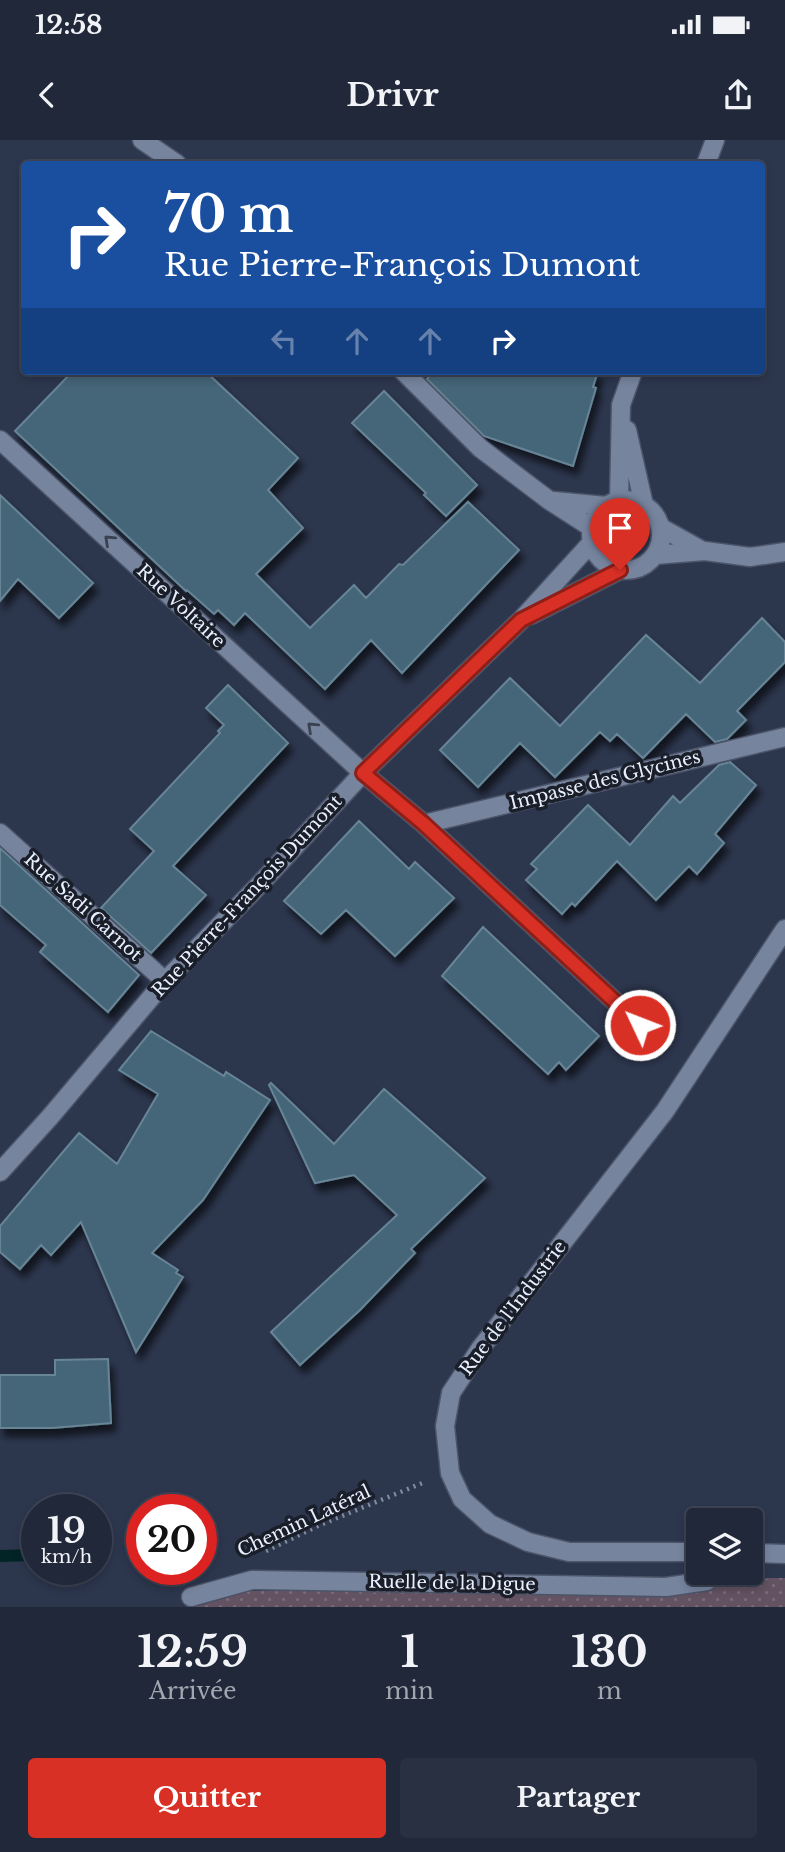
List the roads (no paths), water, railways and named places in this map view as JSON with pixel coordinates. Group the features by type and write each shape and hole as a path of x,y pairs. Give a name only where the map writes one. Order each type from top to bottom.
{"street":[{"path":"142,140 173,161"},
{"path":"707,161 715,140"},
{"path":"407,375 480,448 592,535"},
{"path":"620,570 607,565 597,555 592,535 598,516 613,503 621,405 632,375"},
{"path":"621,405 644,505"},
{"name":"Rue Voltaire","path":"0,440 363,773 424,824 640,1025"},
{"path":"521,620 620,570 639,567 655,555 661,541 656,515 633,500 613,503 550,501"},
{"path":"660,527 705,551"},
{"name":"Rue Pierre-François Dumont","path":"0,1172 165,981 363,773 521,620 592,535"},
{"path":"655,555 705,551 750,557 785,552"},
{"name":"Impasse des Glycines","path":"424,824 785,737"},
{"name":"Rue Sadi Carnot","path":"0,833 165,981"},
{"name":"Rue de l'Industrie","path":"686,1552 569,1552 528,1542 490,1524 462,1499 450,1473 445,1426 451,1393 480,1349 665,1111 785,929"},
{"path":"763,1553 785,1554"},
{"name":"Ruelle de la Digue","path":"191,1597 252,1580 666,1587 686,1584"}],"waterway":[{"path":"0,1556 21,1555"}]}
